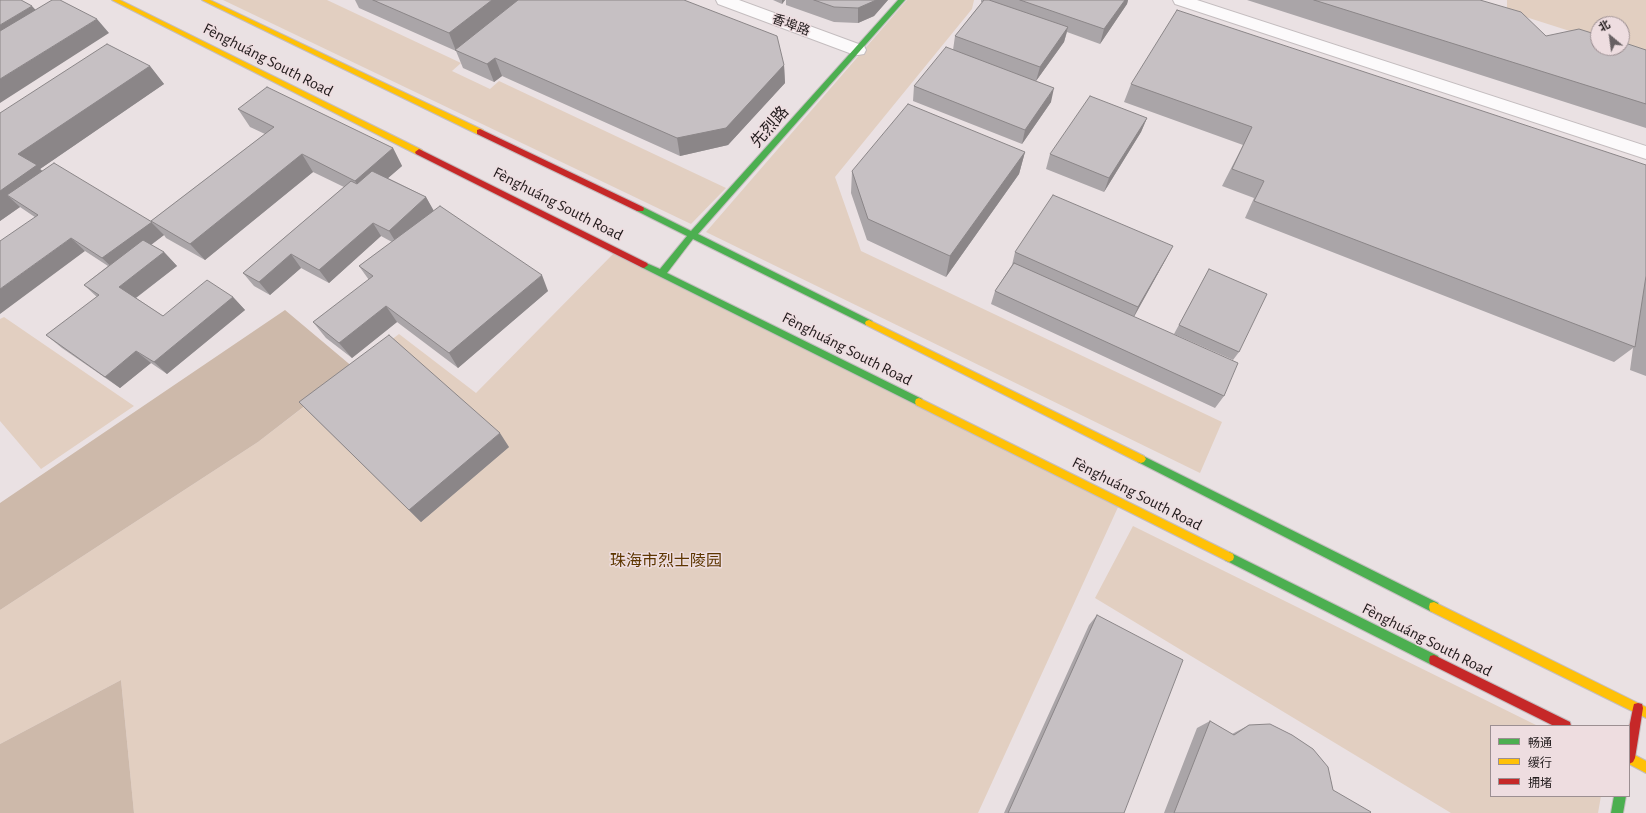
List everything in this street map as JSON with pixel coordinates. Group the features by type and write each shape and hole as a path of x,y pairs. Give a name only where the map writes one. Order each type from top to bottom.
{"main road":[{"name":"Fènghuáng South Road","path":"115,0 1564,725"},
{"name":"Fènghuáng South Road","path":"205,0 693,234 1642,710"},
{"name":"先烈路","path":"662,273 693,234 902,0"},
{"path":"1630,754 1642,710"},
{"path":"1630,759 1646,767"},
{"path":"1617,813 1620,797"}],"street":[{"name":"香埠路","path":"724,0 858,50"},
{"path":"1181,0 1646,153"}],"green space":[{"path":"223,0 327,0 461,63 452,71 490,89 499,81 726,188 691,224"},
{"path":"907,0 974,0 972,9 835,177 861,251 1222,422 1200,473 706,232"},
{"path":"1507,0 1646,0 1646,55 1630,50 1630,16 1590,16 1590,37 1507,11"},
{"name":"珠海市烈士陵园","path":"615,252 1119,505 978,813 134,813 121,680 0,744 0,610 258,442 399,334 476,393"},
{"path":"4,317 134,406 41,469 0,421 0,319"},
{"path":"1133,526 1536,725 1490,725 1490,797 1601,797 1598,813 1451,813 1095,598"}],"shaded area":[{"path":"285,310 354,368 258,442 0,610 0,503"},
{"path":"121,680 134,813 0,813 0,744"}],"building":[{"path":"0,0 21,0 32,6 0,25"},
{"path":"52,0 60,0 97,19 0,79 0,31"},
{"path":"373,0 492,0 449,33"},
{"path":"518,0 684,0 777,36 784,65 726,128 677,138 495,58 487,64 455,50"},
{"path":"814,0 876,0 858,8 834,7"},
{"path":"984,0 989,0 1068,27 1040,67 955,36"},
{"path":"1020,0 1125,0 1104,29"},
{"path":"1314,0 1480,0 1521,12 1546,36 1579,29 1590,32 1590,56 1630,56 1630,45 1646,50 1646,104"},
{"path":"1177,10 1646,165 1646,276 1635,347 1254,201 1264,181 1232,169 1252,127 1131,84"},
{"path":"107,44 150,66 18,154 37,165 0,191 0,113"},
{"path":"946,47 1054,88 1025,130 914,86"},
{"path":"267,87 393,148 355,181 302,154 190,244 151,221 274,127 238,109"},
{"path":"1090,96 1147,118 1109,178 1050,154"},
{"path":"908,104 1025,152 950,256 868,219 852,171"},
{"path":"54,163 152,222 102,258 71,238 0,289 0,241 38,215 7,195"},
{"path":"372,171 426,197 389,231 373,223 319,270 291,254 259,282 243,273 351,181 357,184"},
{"path":"1053,195 1173,246 1138,307 1015,252"},
{"path":"440,206 542,275 449,353 386,306 339,343 313,322 373,276 359,266"},
{"path":"143,240 164,252 119,287 163,316 207,280 233,297 154,362 136,351 105,377 46,335 99,295 84,285"},
{"path":"1014,263 1238,363 1224,396 995,291"},
{"path":"1209,269 1267,294 1239,352 1179,325"},
{"path":"389,335 500,433 409,510 299,402"},
{"path":"1097,615 1183,660 1124,813 1008,813"},
{"path":"1210,721 1234,735 1249,725 1270,724 1292,735 1313,749 1328,767 1333,790 1371,812 1174,813"}],"traffic: fast":[{"path":"662,273 693,234 902,0"},
{"path":"640,209 869,323"},
{"path":"644,265 919,402"},
{"path":"1141,459 1434,607"},
{"path":"1229,557 1434,660"},
{"path":"1617,813 1620,797"}],"traffic: slow":[{"path":"115,0 419,152"},
{"path":"205,0 480,132"},
{"path":"869,323 1141,459"},
{"path":"919,402 1229,557"},
{"path":"1434,607 1646,713"},
{"path":"1630,759 1646,767"}],"traffic: jam":[{"path":"480,132 640,209"},
{"path":"419,152 644,265"},
{"path":"1434,660 1564,725"},
{"path":"1630,752 1638,708"}]}
